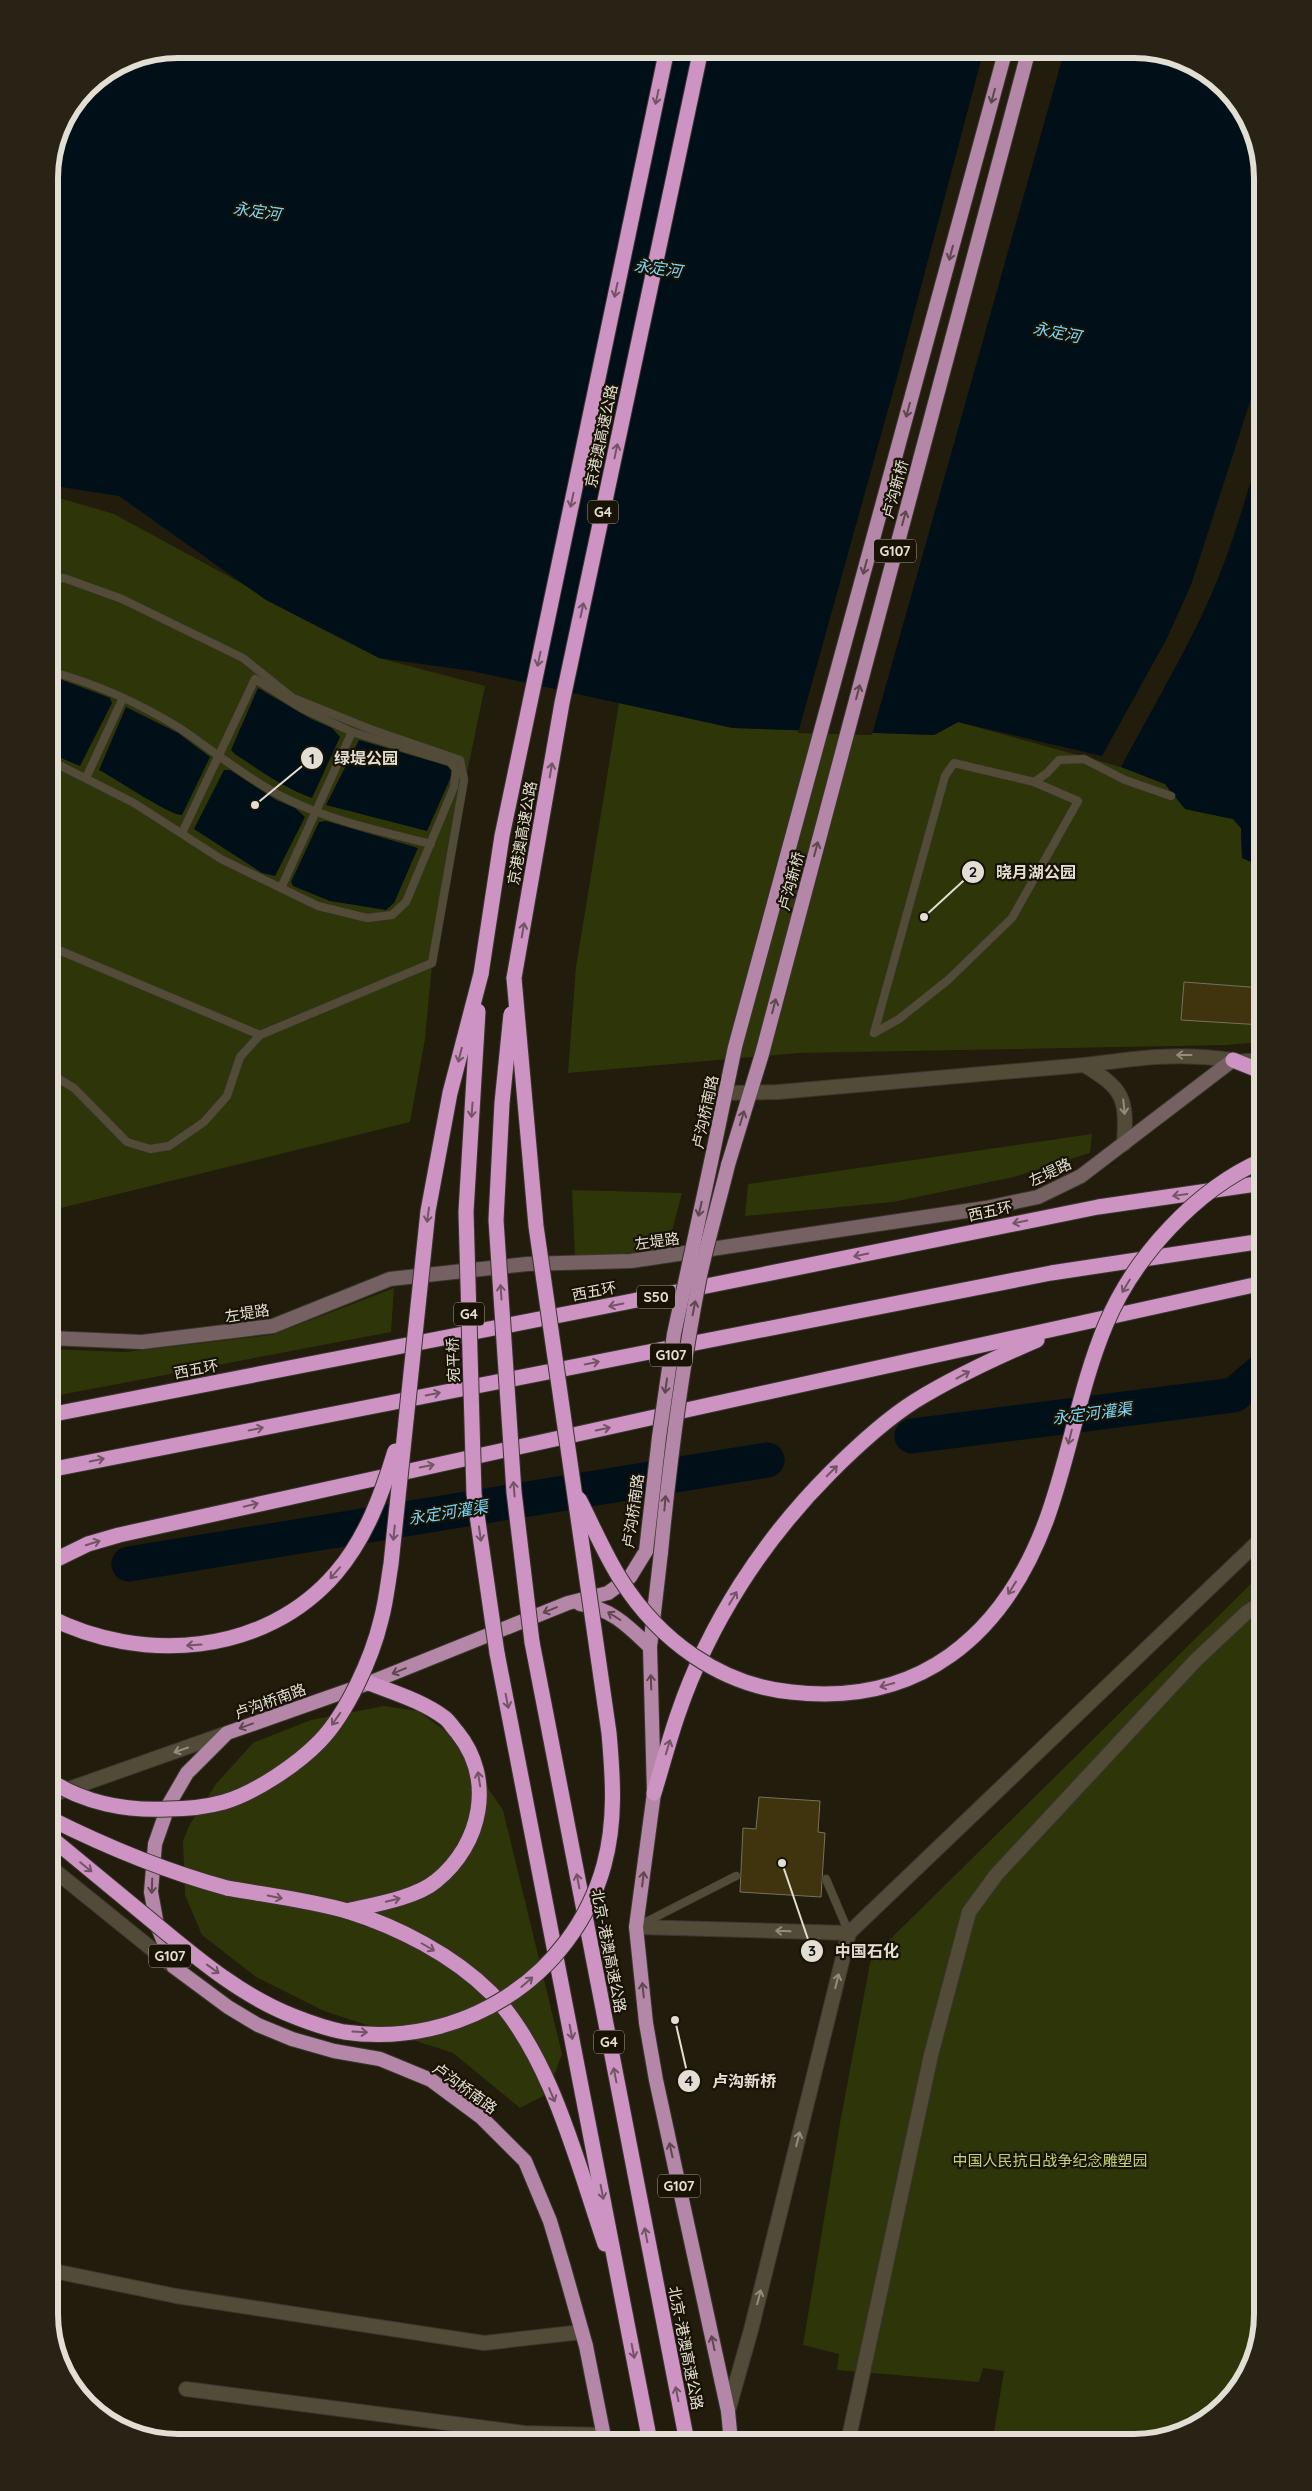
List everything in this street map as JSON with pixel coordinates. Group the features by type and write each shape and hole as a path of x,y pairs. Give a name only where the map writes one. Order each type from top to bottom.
{"highway":[{"name":"京港澳高速公路","path":"480,974 502,836 665,58"},
{"name":"京港澳高速公路","path":"514,978 562,703 698,58"},
{"name":"卢沟新桥","path":"735,1047 1004,58"},
{"name":"卢沟新桥","path":"762,1054 1027,58"},
{"path":"58,1786 97,1802 157,1810 196,1808 227,1801 257,1787 286,1768 320,1740 350,1698 372,1649 382,1619 391,1564 428,1211 450,1093 480,974"},
{"name":"宛平桥","path":"480,974 466,1212 474,1494 497,1653 623,2297"},
{"path":"58,1843 200,1960 242,1990 292,2015 343,2032 396,2034 432,2029 494,2006 535,1975 571,1936 590,1900 604,1866 612,1824 614,1784 609,1733 536,1226 514,978"},
{"name":"北京-港澳高速公路","path":"514,978 502,1103 496,1220 514,1492 532,1642 685,2434"},
{"name":"卢沟桥南路","path":"603,2433 582,2332 550,2221 525,2161 481,2117 431,2080 380,2060 334,2051 292,2039 258,2025 228,2007 174,1967 157,1925 151,1892 155,1844 169,1804 187,1773 227,1733 369,1682 568,1603 608,1593 630,1577 646,1551 658,1436 674,1334 735,1047"},
{"name":"卢沟桥南路","path":"731,2434 728,2412 656,2080 646,2023 636,1927 654,1793 650,1648 673,1438 689,1332 701,1274 728,1165 762,1054"},
{"path":"1232,1060 1254,1069"},
{"path":"574,1487 616,1572 642,1610 669,1638 692,1656 753,1684 784,1692 840,1695 905,1680 963,1647 987,1623 1007,1597 1030,1559 1046,1520 1059,1479 1077,1408 1092,1360 1107,1322 1126,1284 1150,1251 1177,1221 1216,1187 1254,1165"},
{"name":"西五环","path":"58,1413 627,1302 1098,1207 1254,1184"},
{"path":"58,1468 1051,1273 1254,1242"},
{"path":"58,1559 88,1544 119,1535 1254,1284"},
{"path":"654,1793 679,1712 728,1607 762,1549 803,1500 854,1449 914,1402 979,1365 1071,1326"},
{"path":"58,1621 89,1633 128,1642 163,1646 197,1646 228,1640 263,1627 303,1603 335,1574 364,1532 385,1486 405,1418"},
{"path":"568,1603 596,1606 614,1615 650,1648"},
{"path":"346,1911 401,1898 436,1882 458,1858 474,1828 481,1795 477,1768 466,1743 446,1719 415,1700 369,1682"},
{"path":"58,1822 131,1857 181,1875 227,1888 346,1911 396,1930 431,1948 464,1970 491,1994 514,2024 539,2064 561,2116 623,2297"},
{"name":"G4","path":"623,2297 648,2433"}],"main road":[{"name":"左堤路","path":"58,1338 142,1342 264,1328 390,1279 527,1264 631,1261 986,1208 1038,1197 1082,1176 1232,1060"}],"street":[{"path":"725,1093 750,1093 1084,1066 1159,1055 1200,1055 1232,1060 1254,1059"},
{"path":"1084,1066 1107,1079 1124,1099 1124,1144"},
{"path":"728,2412 751,2330 849,1933 1254,1546"},
{"path":"850,2434 931,2055 969,1912 996,1875 1195,1661 1246,1613 1254,1608"},
{"path":"58,1793 227,1733"},
{"path":"58,1873 174,1967"},
{"path":"636,1927 849,1933"},
{"path":"58,2272 176,2296 484,2343 582,2332"},
{"path":"186,2389 530,2433"}],"lane":[{"path":"58,579 64,578 122,599 243,658 293,698 370,729 460,760 464,780 432,963 260,1035 240,1057 227,1096 204,1122 169,1146 150,1149 127,1142 74,1088 58,1078"},
{"path":"58,673 122,698 179,728 218,756 279,795 316,811 371,829 431,844"},
{"path":"58,764 86,778 182,833 221,859 318,906 367,918 392,915 406,902 454,787 456,769 450,762 352,732 303,709 255,679 182,833"},
{"path":"86,778 122,698"},
{"path":"281,888 352,732"},
{"path":"1034,782 1078,801 1012,918 948,980 899,1019 874,1033 945,776 954,763 1034,782 1047,773 1059,760 1084,759 1125,780 1171,796"},
{"path":"58,950 260,1035"},
{"path":"636,1927 736,1876"},
{"path":"826,1879 849,1933"}],"green space":[{"path":"58,498 114,514 379,658 485,686 436,923 425,1039 410,1122 58,1209"},
{"path":"619,703 733,728 934,735 958,722 1121,767 1165,784 1185,809 1233,819 1241,828 1242,858 1254,863 1254,1043 1226,1045 799,1053 568,1073 576,967"},
{"path":"1092,1134 1090,1153 1014,1177 893,1202 745,1216 748,1184"},
{"path":"572,1190 682,1193 667,1250 575,1257"},
{"path":"394,1288 391,1332 58,1395 58,1349 125,1352 272,1335"},
{"name":"中国人民抗日战争纪念雕塑园","path":"1254,1581 1254,2314 1250,2345 1242,2367 1225,2393 1208,2409 1173,2427 1135,2434 994,2434 1004,2371 983,2368 979,2382 837,2370 839,2354 803,2345 840,2123 871,1958"},
{"path":"384,1706 418,1711 451,1735 503,1810 562,2054 547,2094 520,2108 453,2053 324,2011 256,1977 202,1935 185,1895 183,1841 190,1824 216,1784 253,1743 311,1720"}],"water":[{"name":"永定河","path":"177,58 1143,58 1173,64 1188,70 1208,82 1230,104 1245,131 1250,146 1254,169 1254,389 1191,585 1167,638 1102,756 958,722 934,735 733,728 472,671 379,658 266,600 119,496 58,486 58,169 67,131 87,98 104,82 139,64 154,60"},
{"path":"1254,470 1254,863 1242,858 1241,828 1233,819 1185,809 1165,784 1121,767 1200,619 1236,530"},
{"path":"58,678 110,698 112,703 80,766 58,757"},
{"path":"258,688 311,719 332,728 340,737 312,798 272,778 231,750"},
{"path":"126,707 178,733 210,757 182,815 166,810 99,770"},
{"path":"359,740 448,766 454,770 427,831 326,805"},
{"path":"224,770 230,770 276,800 295,808 305,817 275,876 262,873 194,829"},
{"path":"326,821 418,848 394,903 386,910 330,901 293,886 291,882 319,822"}],"pier":[{"path":"982,58 1062,58 872,735 798,733 896,381"}],"building":[{"path":"1184,982 1254,987 1254,1024 1181,1020"},
{"path":"759,1797 820,1801 818,1832 825,1833 821,1897 740,1892 743,1828 756,1829"}],"waterway":[{"name":"永定河灌渠","path":"912,1436 1234,1395 1254,1378"},
{"name":"永定河灌渠","path":"129,1564 767,1460"}],"place":[{"name":"绿堤公园","path":"255,805"},
{"name":"晓月湖公园","path":"924,917"},
{"name":"中国石化","path":"782,1863"},
{"name":"卢沟新桥","path":"675,2020"}]}
